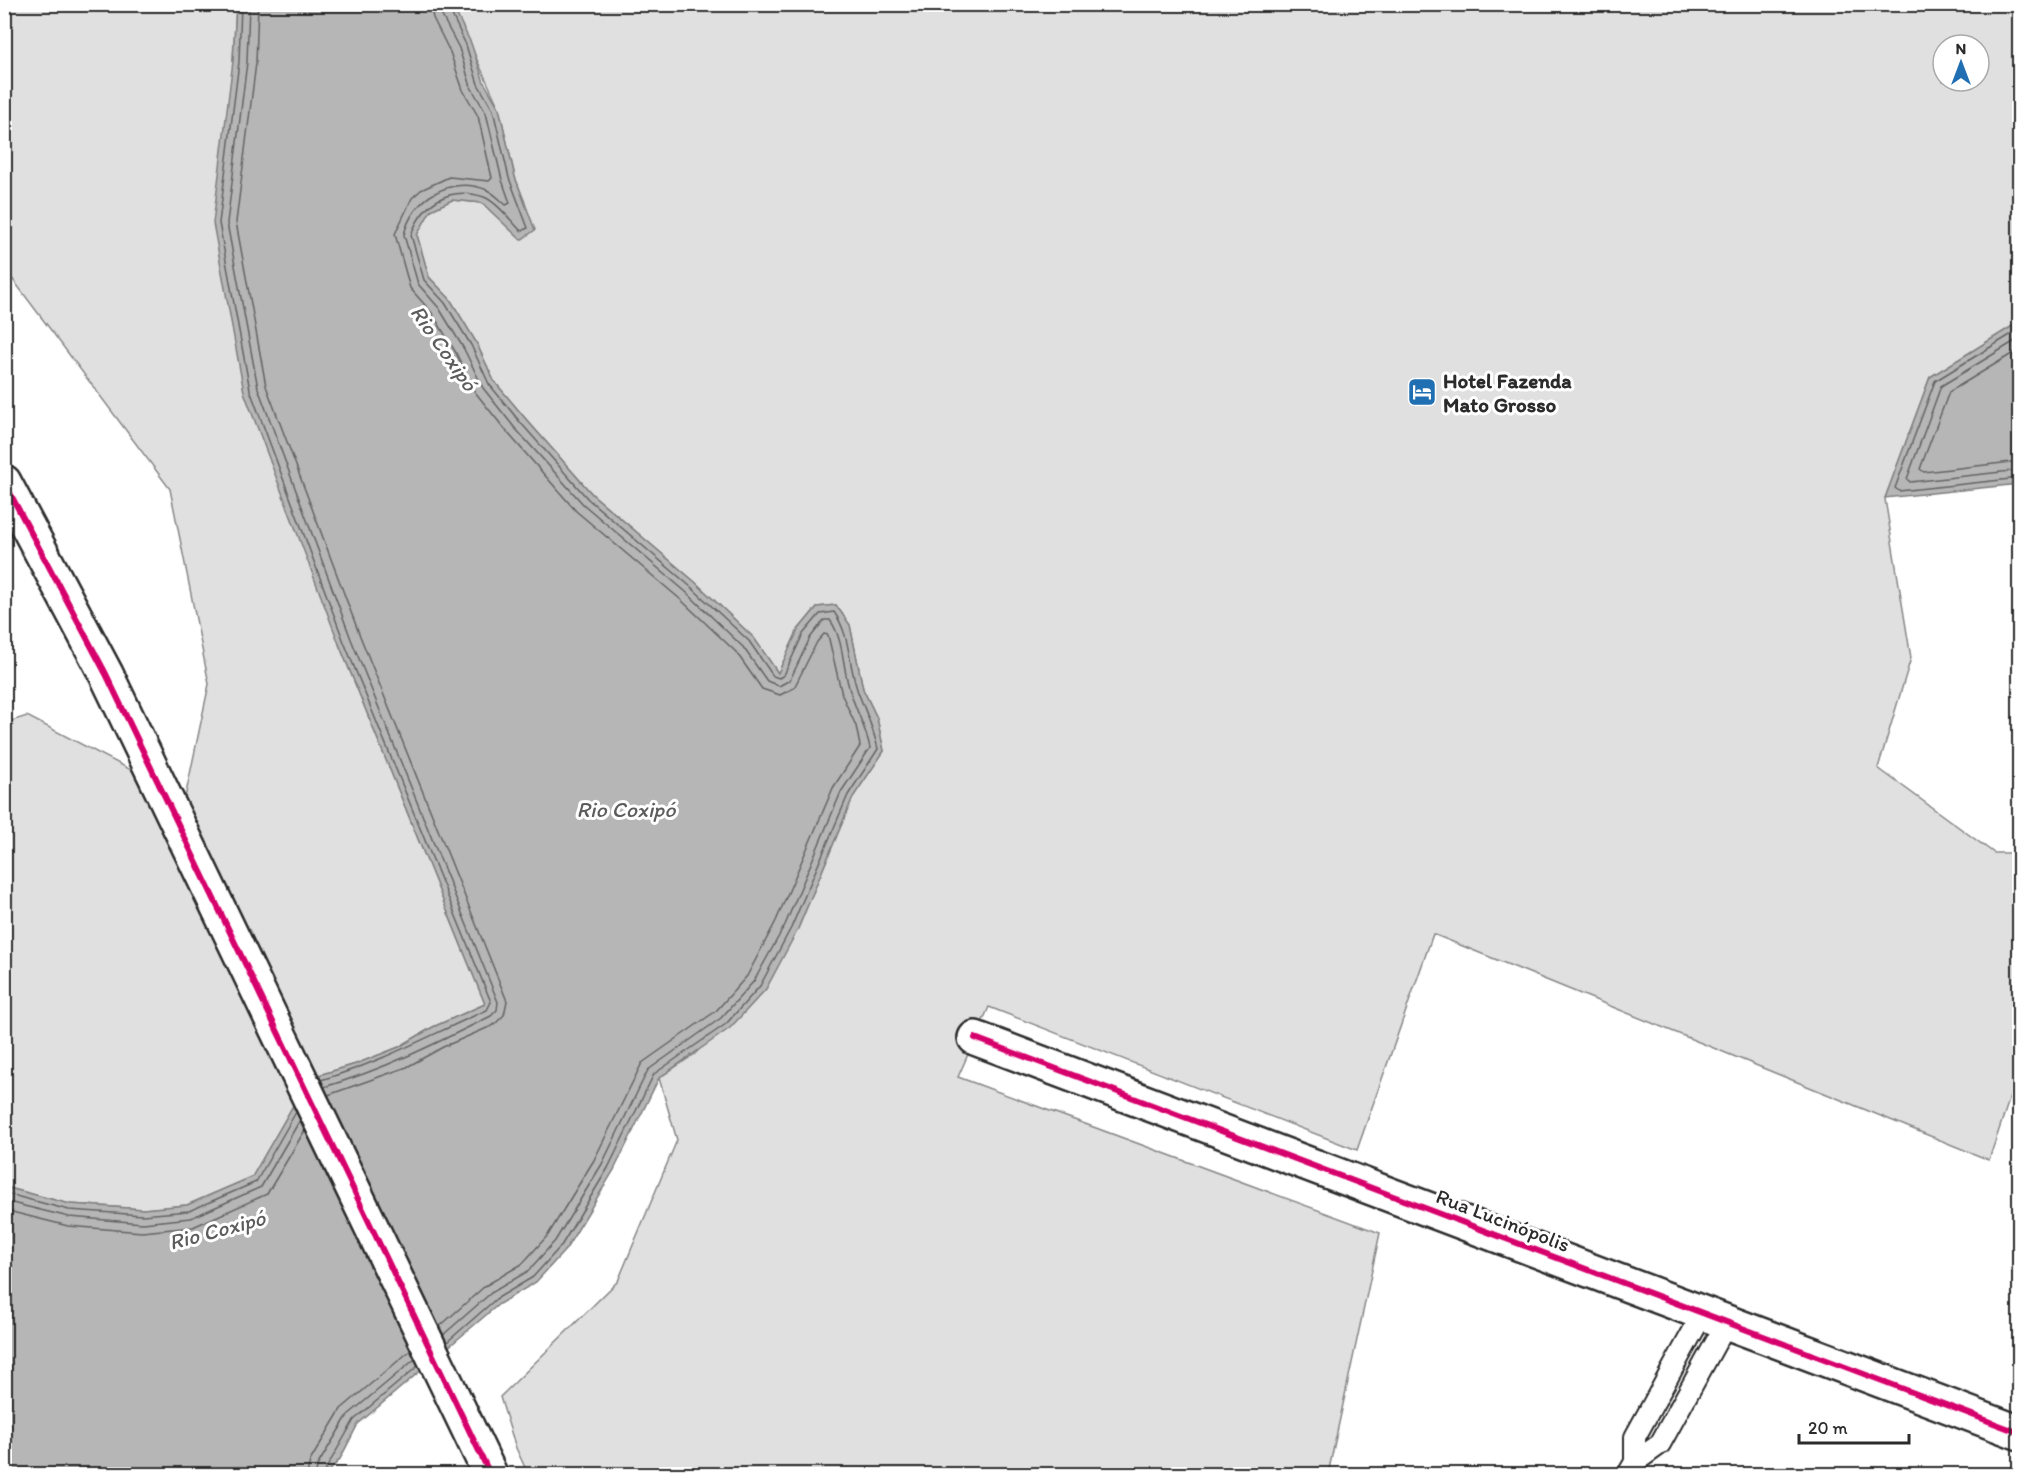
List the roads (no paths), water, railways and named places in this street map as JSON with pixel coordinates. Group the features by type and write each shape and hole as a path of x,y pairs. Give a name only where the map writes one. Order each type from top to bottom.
{"street":[{"path":"4,482 106,674 489,1474"},
{"name":"Rua Lucinópolis","path":"975,1038 2019,1433"}],"lane":[{"path":"1632,1468 1660,1444 1715,1318"}],"water":[{"name":"Rio Coxipó","path":"236,5 452,5 471,43 484,82 499,108 515,177 535,230 521,240 482,203 452,200 431,210 417,235 429,277 450,299 476,342 494,381 525,418 592,494 695,582 754,638 778,673 798,630 817,607 836,605 850,625 863,689 877,718 884,751 853,797 797,931 766,989 730,1028 659,1078 614,1170 566,1249 536,1282 499,1304 358,1424 340,1459 327,1474 5,1474 5,1187 70,1204 143,1209 187,1205 252,1177 309,1078 356,1064 399,1047 433,1027 485,1004 339,644 244,392 213,223 233,61"},
{"path":"2019,322 2019,484 1885,498 1930,377"}],"place":[{"name":"Hotel Fazenda Mato Grosso","path":"1422,392"}]}
